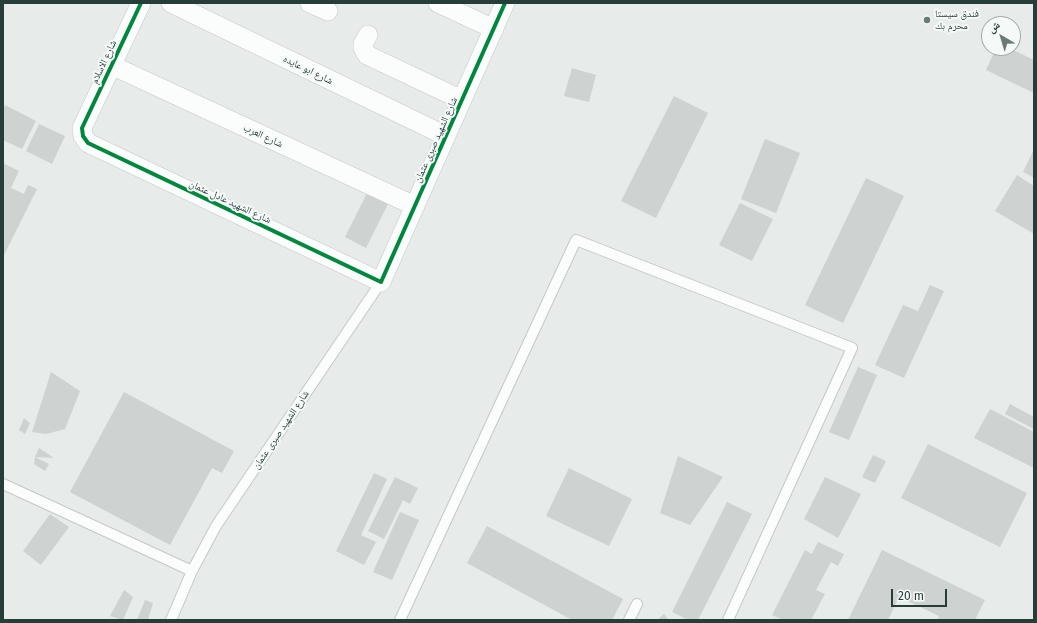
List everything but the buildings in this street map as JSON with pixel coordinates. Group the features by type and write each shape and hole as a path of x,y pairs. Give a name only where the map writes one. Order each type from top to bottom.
{"street":[{"name":"شارع الاسلام","path":"82,128 141,3"},
{"name":"شارع ابو عايده","path":"171,3 446,136"},
{"path":"310,3 328,11"},
{"path":"438,3 494,30"},
{"name":"شارع الشهيد صبرى عثمان","path":"381,282 505,3"},
{"path":"368,35 363,44 363,48 367,55 462,100"},
{"name":"شارع العرب","path":"111,65 415,206"},
{"name":"شارع الشهيد عادل عثمان","path":"82,128 83,136 88,143 381,282"}],"lane":[{"path":"400,620 576,240 852,348 728,620"},
{"name":"شارع الشهيد صبرى عثمان","path":"171,620 192,571 216,526 381,282"},
{"path":"3,484 192,571"},
{"path":"629,620 636,604"}],"cycle path":[{"path":"141,3 82,128 83,136 88,143 381,282 505,3"}],"place":[{"name":"فندق سيستا محرم بك","path":"927,20"}]}
